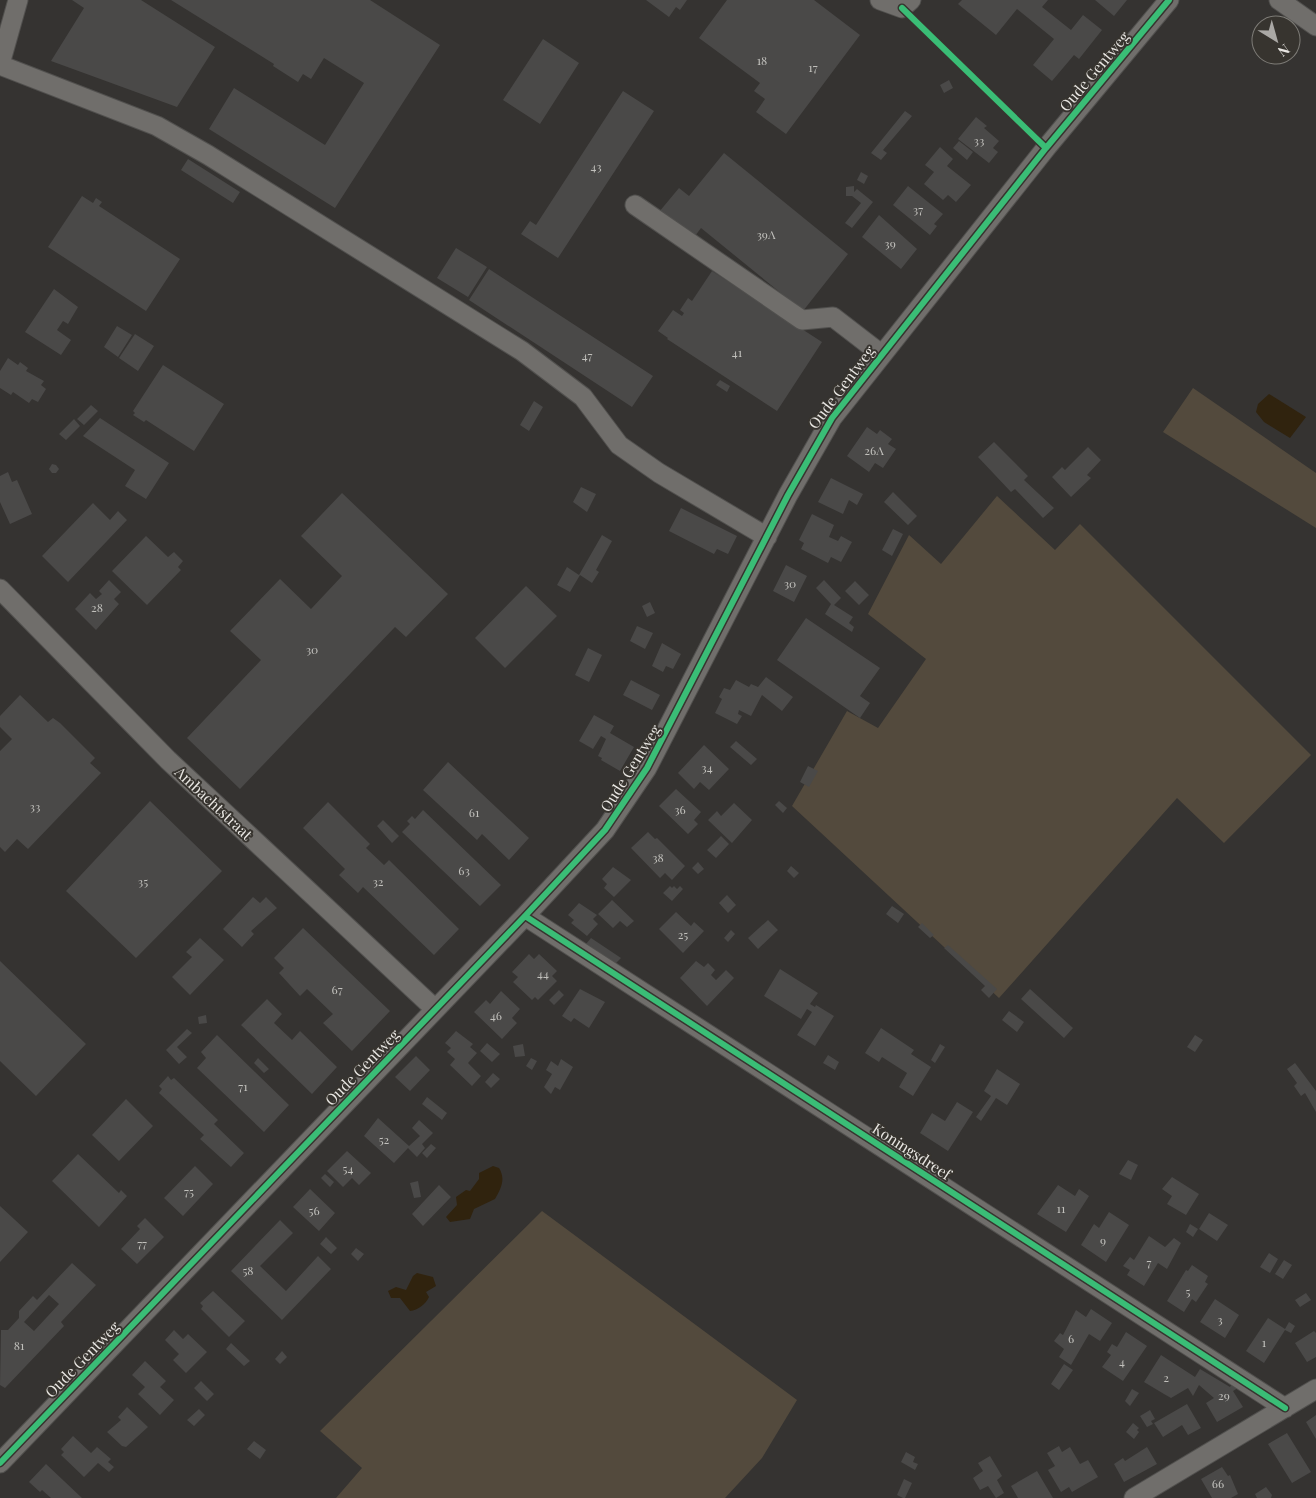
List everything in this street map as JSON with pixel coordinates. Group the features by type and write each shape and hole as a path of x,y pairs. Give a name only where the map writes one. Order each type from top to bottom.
{"street":[{"path":"18,0 0,65 157,126 208,156 522,351 582,397 619,445 659,473 767,537"},
{"path":"880,0 902,8 911,0"},
{"name":"Oude Gentweg","path":"0,1463 525,916 605,830 627,801 662,742 767,537 832,418 881,354 1169,0"},
{"path":"1280,0 1316,26"},
{"path":"635,205 802,320 833,317 881,354"},
{"name":"Ambachtstraat","path":"0,589 168,760 435,1009"},
{"name":"Koningsdreef","path":"525,916 1285,1408"},
{"path":"1134,1498 1316,1389"}],"shaded area":[{"path":"1193,388 1316,473 1316,528 1163,432"},
{"path":"1269,394 1306,417 1290,438 1264,422 1256,412 1258,404"},
{"path":"997,496 1055,550 1080,524 1311,755 1224,843 1177,798 999,998 792,806 847,711 878,728 926,659 868,614 909,535 941,564"},
{"path":"493,1166 499,1168 502,1176 501,1188 495,1199 474,1209 470,1219 450,1222 446,1217 457,1205 456,1197 466,1190 470,1191 479,1179 479,1173"},
{"path":"542,1211 797,1400 762,1458 725,1498 336,1498 362,1468 320,1431"},
{"path":"417,1273 433,1277 436,1286 426,1292 429,1297 424,1304 410,1311 400,1298 391,1298 388,1291 396,1287 406,1290 413,1276"}],"building":[{"path":"72,0 141,0 215,47 177,107 51,61 84,8"},
{"path":"171,0 370,0 440,45 335,208 209,129 234,88 325,145 364,83 324,58 311,79 303,74 298,82 273,66 274,64"},
{"path":"646,0 687,0 680,10 676,7 669,17"},
{"path":"727,0 814,0 860,35 786,134 756,112 765,99 754,91 760,83 699,38"},
{"path":"962,0 1048,0 1042,7 1071,30 1083,15 1102,30 1079,59 1074,55 1052,81 1033,65 1054,39 1017,9 996,35 958,4"},
{"path":"1095,0 1127,0 1114,16"},
{"path":"543,39 579,63 540,124 503,100"},
{"path":"949,80 953,88 944,93 940,85"},
{"path":"623,91 654,111 558,258 521,234 530,221 536,225"},
{"path":"905,111 912,116 883,150 887,153 881,160 871,153"},
{"path":"976,117 987,126 984,128 999,141 993,148 998,152 989,163 958,139"},
{"path":"959,141 973,152 967,160 953,148"},
{"path":"940,147 953,159 947,166 971,185 956,202 948,195 943,200 924,184 934,172 925,165"},
{"path":"724,153 848,254 803,311 701,228 692,240 659,212 679,188 689,196"},
{"path":"188,159 240,192 233,203 181,170"},
{"path":"861,172 868,176 864,184 857,180"},
{"path":"854,186 854,192 857,189 873,202 852,228 845,223 861,203 852,196 846,196 846,187"},
{"path":"908,186 943,214 934,224 937,226 930,235 893,205"},
{"path":"82,196 93,203 96,198 102,202 99,206 180,259 146,311 48,247"},
{"path":"879,215 917,249 901,269 862,237"},
{"path":"456,248 487,267 468,297 437,278"},
{"path":"489,269 653,376 632,407 469,300"},
{"path":"712,271 822,342 777,411 667,339 658,331 673,310 682,316 684,313 680,310 688,298 692,301"},
{"path":"54,289 78,307 68,324 63,321 57,330 71,340 61,355 25,332"},
{"path":"117,326 132,335 118,357 104,347"},
{"path":"135,334 154,346 138,371 119,358"},
{"path":"8,358 18,365 20,362 28,368 26,371 44,381 41,385 46,389 38,402 32,399 29,403 13,392 11,395 0,388 0,371"},
{"path":"163,365 224,404 194,451 146,420 144,422 133,415 135,413 133,411"},
{"path":"720,380 730,386 727,392 716,385"},
{"path":"534,401 543,407 529,431 520,425"},
{"path":"91,405 98,411 84,425 77,419"},
{"path":"100,418 169,463 146,499 125,486 135,470 83,436"},
{"path":"74,419 80,426 66,440 59,434"},
{"path":"867,427 877,434 880,430 892,439 888,444 896,449 883,468 875,463 869,472 847,456"},
{"path":"994,442 1028,476 1024,480 1054,508 1043,518 1015,489 1011,492 978,457"},
{"path":"1088,447 1101,460 1087,475 1091,478 1071,497 1052,477 1062,467 1065,470"},
{"path":"52,464 56,465 59,469 56,473 52,473 49,469"},
{"path":"8,472 12,482 17,480 32,514 10,524 0,502 0,476"},
{"path":"831,478 863,494 857,505 849,500 843,514 818,502"},
{"path":"581,487 596,494 587,512 573,502"},
{"path":"893,492 917,516 908,525 884,502"},
{"path":"342,493 448,594 406,637 395,627 240,789 187,738 261,660 230,631 280,579 311,609 342,576 301,536"},
{"path":"93,503 110,520 118,511 127,520 68,582 42,556"},
{"path":"681,508 737,536 728,554 717,549 714,554 669,531"},
{"path":"812,514 834,525 829,537 838,541 841,536 852,542 841,562 831,557 828,563 801,549 804,543 799,540"},
{"path":"893,529 903,534 892,556 882,550"},
{"path":"602,535 612,541 596,570 599,572 592,583 580,575 570,592 557,585 567,567 579,575"},
{"path":"146,536 168,557 174,552 183,561 178,567 181,570 147,605 112,571"},
{"path":"786,565 807,576 794,602 773,591"},
{"path":"109,580 121,592 114,599 119,604 96,630 75,609 90,593 96,599 102,594 99,591"},
{"path":"824,580 841,598 834,605 853,617 849,623 854,627 852,632 825,614 831,604 816,588"},
{"path":"855,581 869,595 859,605 845,591"},
{"path":"526,586 557,616 505,668 475,638"},
{"path":"650,602 655,613 647,617 642,606"},
{"path":"806,618 880,668 860,696 870,703 860,718 777,660"},
{"path":"637,626 653,633 645,649 630,641"},
{"path":"662,643 681,654 673,669 666,666 663,672 652,666"},
{"path":"588,648 602,655 589,682 575,675"},
{"path":"766,677 793,697 782,711 762,695 751,716 739,710 738,714 742,716 737,724 715,713 722,699 719,697 724,688 730,690 736,680 749,687 751,684 758,687"},
{"path":"631,680 660,695 652,710 623,695"},
{"path":"20,695 48,722 53,718 60,723 95,758 90,763 101,773 28,849 17,839 5,852 0,847 0,751 12,739 0,727 0,716"},
{"path":"594,715 614,726 610,733 634,747 620,771 601,760 602,758 598,756 606,739 601,736 593,749 579,741"},
{"path":"736,741 757,759 751,765 730,747"},
{"path":"704,745 729,769 709,790 700,782 694,789 678,773"},
{"path":"448,762 529,838 509,860 482,834 477,840 423,790"},
{"path":"808,766 818,771 809,787 800,782"},
{"path":"676,789 701,812 694,820 698,824 688,834 659,806"},
{"path":"150,801 222,871 136,958 66,891"},
{"path":"779,801 787,808 783,813 775,805"},
{"path":"328,802 370,844 366,848 384,865 389,860 459,929 434,955 363,887 358,893 339,875 345,869 303,828"},
{"path":"734,803 752,820 732,843 708,820 717,811 721,816"},
{"path":"423,810 501,885 480,906 402,832 410,824 407,821 412,816 415,819"},
{"path":"383,820 399,836 392,843 377,826"},
{"path":"648,832 655,839 657,838 685,866 672,880 665,873 660,878 631,848"},
{"path":"721,836 729,844 716,858 707,850"},
{"path":"698,862 704,869 698,874 692,868"},
{"path":"791,866 799,873 794,878 787,871"},
{"path":"613,867 631,880 614,897 604,888 607,884 602,879"},
{"path":"670,886 672,888 674,886 677,889 680,886 683,889 672,901 663,893"},
{"path":"727,895 736,905 728,913 719,903"},
{"path":"253,897 260,903 266,897 277,908 251,931 254,934 242,947 223,929"},
{"path":"612,900 634,921 627,927 620,921 613,928 598,914"},
{"path":"579,903 597,915 593,919 598,924 587,936 571,923 574,920 568,915"},
{"path":"892,906 904,914 898,923 886,914"},
{"path":"676,912 691,926 694,922 704,931 683,953 659,929"},
{"path":"768,920 778,930 758,949 748,938"},
{"path":"922,923 934,935 930,938 918,927"},
{"path":"303,928 390,1011 352,1051 323,1023 333,1014 307,989 300,996 279,973 284,968 274,958"},
{"path":"731,930 735,934 728,942 724,938"},
{"path":"200,938 224,960 190,995 172,977 192,957 186,952"},
{"path":"591,938 621,958 615,964 586,944"},
{"path":"948,945 997,989 989,998 981,990 985,986 944,948"},
{"path":"529,954 534,959 539,954 557,971 552,976 557,981 538,1000 535,997 532,1000 513,982 518,977 512,972"},
{"path":"0,961 86,1044 36,1096 0,1061"},
{"path":"696,961 704,967 708,963 715,970 711,975 716,980 726,970 734,978 707,1006 680,978"},
{"path":"780,969 818,993 810,1004 815,1007 816,1005 834,1016 815,1046 797,1035 812,1012 807,1009 801,1019 764,996"},
{"path":"580,989 605,1002 589,1028 574,1018 571,1022 562,1016"},
{"path":"1030,989 1073,1028 1064,1038 1021,999"},
{"path":"559,990 564,995 554,1005 549,1000"},
{"path":"501,991 520,1009 512,1018 517,1023 502,1039 474,1012 486,1000 490,1004"},
{"path":"267,999 282,1014 274,1023 292,1040 300,1031 337,1067 312,1094 241,1025"},
{"path":"1009,1011 1024,1022 1017,1032 1002,1020"},
{"path":"206,1015 207,1023 199,1024 198,1017"},
{"path":"881,1028 914,1050 911,1054 931,1067 913,1096 899,1087 907,1073 882,1057 879,1062 865,1053"},
{"path":"187,1029 192,1033 177,1047 187,1057 179,1064 166,1050"},
{"path":"456,1031 473,1044 470,1047 477,1053 468,1063 481,1076 472,1086 450,1065 455,1059 447,1052 451,1048 445,1043"},
{"path":"217,1035 289,1105 264,1132 197,1068 206,1058 201,1052"},
{"path":"1195,1035 1203,1040 1195,1052 1187,1047"},
{"path":"487,1043 500,1054 492,1062 480,1051"},
{"path":"523,1044 525,1056 515,1057 513,1046"},
{"path":"940,1044 945,1047 935,1063 931,1060"},
{"path":"828,1055 839,1062 835,1070 823,1063"},
{"path":"416,1056 430,1070 410,1091 395,1077"},
{"path":"258,1058 269,1069 264,1073 254,1063"},
{"path":"531,1058 537,1061 532,1070 526,1066"},
{"path":"561,1059 573,1067 560,1090 555,1087 551,1094 544,1087 552,1074 546,1070 551,1061 558,1066"},
{"path":"1295,1063 1316,1091 1316,1112 1305,1093 1301,1096 1294,1086 1297,1083 1287,1069"},
{"path":"997,1069 1020,1084 1007,1105 996,1098 981,1121 976,1117 991,1096 984,1091"},
{"path":"493,1073 500,1079 491,1088 485,1082"},
{"path":"168,1076 171,1080 174,1078 218,1120 214,1124 244,1153 231,1167 200,1139 204,1135 159,1093 162,1089 159,1086"},
{"path":"427,1097 447,1113 442,1120 422,1104"},
{"path":"126,1099 153,1126 119,1161 92,1135"},
{"path":"957,1102 973,1112 948,1151 920,1133 932,1113 945,1121"},
{"path":"378,1118 409,1146 420,1136 412,1128 419,1120 433,1133 422,1144 425,1148 417,1157 408,1148 394,1163 364,1136"},
{"path":"431,1144 436,1148 427,1158 422,1153"},
{"path":"347,1151 371,1173 359,1185 352,1178 343,1187 327,1171"},
{"path":"78,1154 119,1193 121,1190 127,1196 99,1227 52,1181"},
{"path":"1128,1160 1138,1165 1131,1180 1119,1174"},
{"path":"195,1166 213,1184 183,1216 164,1198"},
{"path":"325,1174 334,1182 330,1187 321,1178"},
{"path":"1172,1177 1199,1194 1186,1215 1167,1204 1172,1196 1162,1189"},
{"path":"418,1181 421,1197 414,1198 410,1183"},
{"path":"439,1185 451,1197 423,1226 412,1214"},
{"path":"1058,1185 1075,1196 1079,1189 1089,1196 1066,1232 1037,1214"},
{"path":"310,1189 335,1213 319,1231 293,1207"},
{"path":"0,1206 28,1232 0,1262"},
{"path":"1109,1212 1129,1225 1106,1262 1081,1245 1094,1224 1099,1228"},
{"path":"1209,1213 1228,1225 1217,1241 1199,1229"},
{"path":"145,1218 164,1237 137,1264 121,1249 140,1229 137,1226"},
{"path":"280,1220 293,1233 260,1266 286,1291 318,1256 331,1269 282,1320 231,1271"},
{"path":"1190,1224 1198,1229 1193,1237 1186,1232"},
{"path":"1149,1236 1165,1247 1174,1238 1181,1243 1167,1269 1158,1263 1144,1286 1127,1275 1130,1270 1123,1266 1130,1257 1134,1260"},
{"path":"326,1237 337,1248 331,1254 320,1244"},
{"path":"356,1248 364,1254 358,1261 351,1254"},
{"path":"1269,1253 1278,1259 1270,1273 1260,1267"},
{"path":"1284,1260 1292,1265 1283,1279 1275,1274"},
{"path":"72,1263 96,1285 61,1322 64,1326 5,1388 0,1385 1,1330 8,1330 19,1318 19,1311 33,1296 37,1300","holes":["49,1295 59,1304 34,1331 24,1322"]},
{"path":"1192,1265 1208,1276 1205,1282 1208,1284 1196,1302 1192,1299 1184,1312 1167,1301 1186,1270 1188,1271"},
{"path":"213,1291 245,1321 229,1337 201,1309 203,1306 200,1303"},
{"path":"1306,1293 1311,1300 1300,1307 1295,1300"},
{"path":"1215,1299 1239,1315 1225,1338 1200,1322"},
{"path":"1091,1309 1112,1323 1100,1341 1089,1334 1071,1365 1059,1357 1064,1349 1054,1341 1060,1333 1063,1335 1076,1310 1086,1317"},
{"path":"1268,1318 1285,1329 1289,1322 1295,1326 1291,1333 1285,1330 1264,1363 1246,1351"},
{"path":"174,1330 183,1339 188,1334 207,1352 186,1373 173,1360 179,1354 165,1340"},
{"path":"1314,1331 1316,1333 1316,1357 1307,1362 1295,1343"},
{"path":"1126,1332 1147,1346 1123,1381 1102,1367 1111,1355 1107,1352 1112,1344 1117,1347"},
{"path":"231,1343 250,1361 244,1366 226,1349"},
{"path":"282,1351 287,1357 280,1364 275,1359"},
{"path":"1161,1355 1195,1377 1200,1369 1230,1387 1233,1382 1241,1386 1233,1391 1243,1407 1217,1422 1206,1403 1214,1398 1199,1385 1193,1396 1188,1388 1171,1398 1144,1382"},
{"path":"145,1361 166,1381 160,1387 174,1400 160,1415 138,1394 145,1387 132,1375"},
{"path":"1064,1364 1073,1370 1059,1390 1051,1384"},
{"path":"201,1381 214,1394 207,1401 194,1388"},
{"path":"1132,1389 1139,1393 1130,1406 1125,1401"},
{"path":"1187,1404 1201,1428 1188,1435 1182,1425 1163,1437 1154,1423"},
{"path":"127,1407 148,1427 126,1447 122,1446 107,1432 121,1420 118,1417"},
{"path":"199,1409 205,1415 194,1426 187,1420"},
{"path":"1150,1410 1155,1419 1151,1421 1153,1424 1147,1427 1140,1416"},
{"path":"1316,1415 1316,1439 1306,1422"},
{"path":"1133,1423 1139,1428 1137,1430 1139,1432 1134,1439 1126,1432"},
{"path":"1287,1433 1311,1472 1292,1483 1268,1444"},
{"path":"73,1436 91,1453 97,1447 111,1459 108,1462 114,1467 109,1472 98,1463 84,1477 61,1455 64,1452 61,1449"},
{"path":"254,1441 266,1450 260,1459 247,1449"},
{"path":"1059,1446 1062,1452 1070,1447 1080,1464 1088,1460 1098,1477 1072,1492 1069,1487 1061,1492 1048,1470 1055,1466 1047,1453"},
{"path":"1147,1447 1157,1464 1124,1482 1114,1464 1123,1458 1125,1461"},
{"path":"906,1452 915,1457 913,1462 918,1464 915,1470 901,1462"},
{"path":"990,1456 1002,1476 997,1480 1004,1493 996,1498 988,1486 980,1490 973,1478 983,1471 978,1463"},
{"path":"46,1464 82,1498 51,1498 42,1490 40,1492 29,1482"},
{"path":"1222,1467 1228,1476 1230,1475 1238,1494 1231,1498 1212,1498 1201,1479"},
{"path":"1037,1471 1053,1498 1018,1498 1011,1486"},
{"path":"904,1479 912,1483 905,1498 903,1498 897,1495"},
{"path":"1266,1487 1272,1495 1271,1498 1257,1498 1255,1494"}],"cycle path":[{"path":"0,1463 525,916 605,830 647,768 788,495 832,418 1046,148 1169,0"},
{"path":"902,8 1046,148"},
{"path":"525,916 1285,1408"}]}
